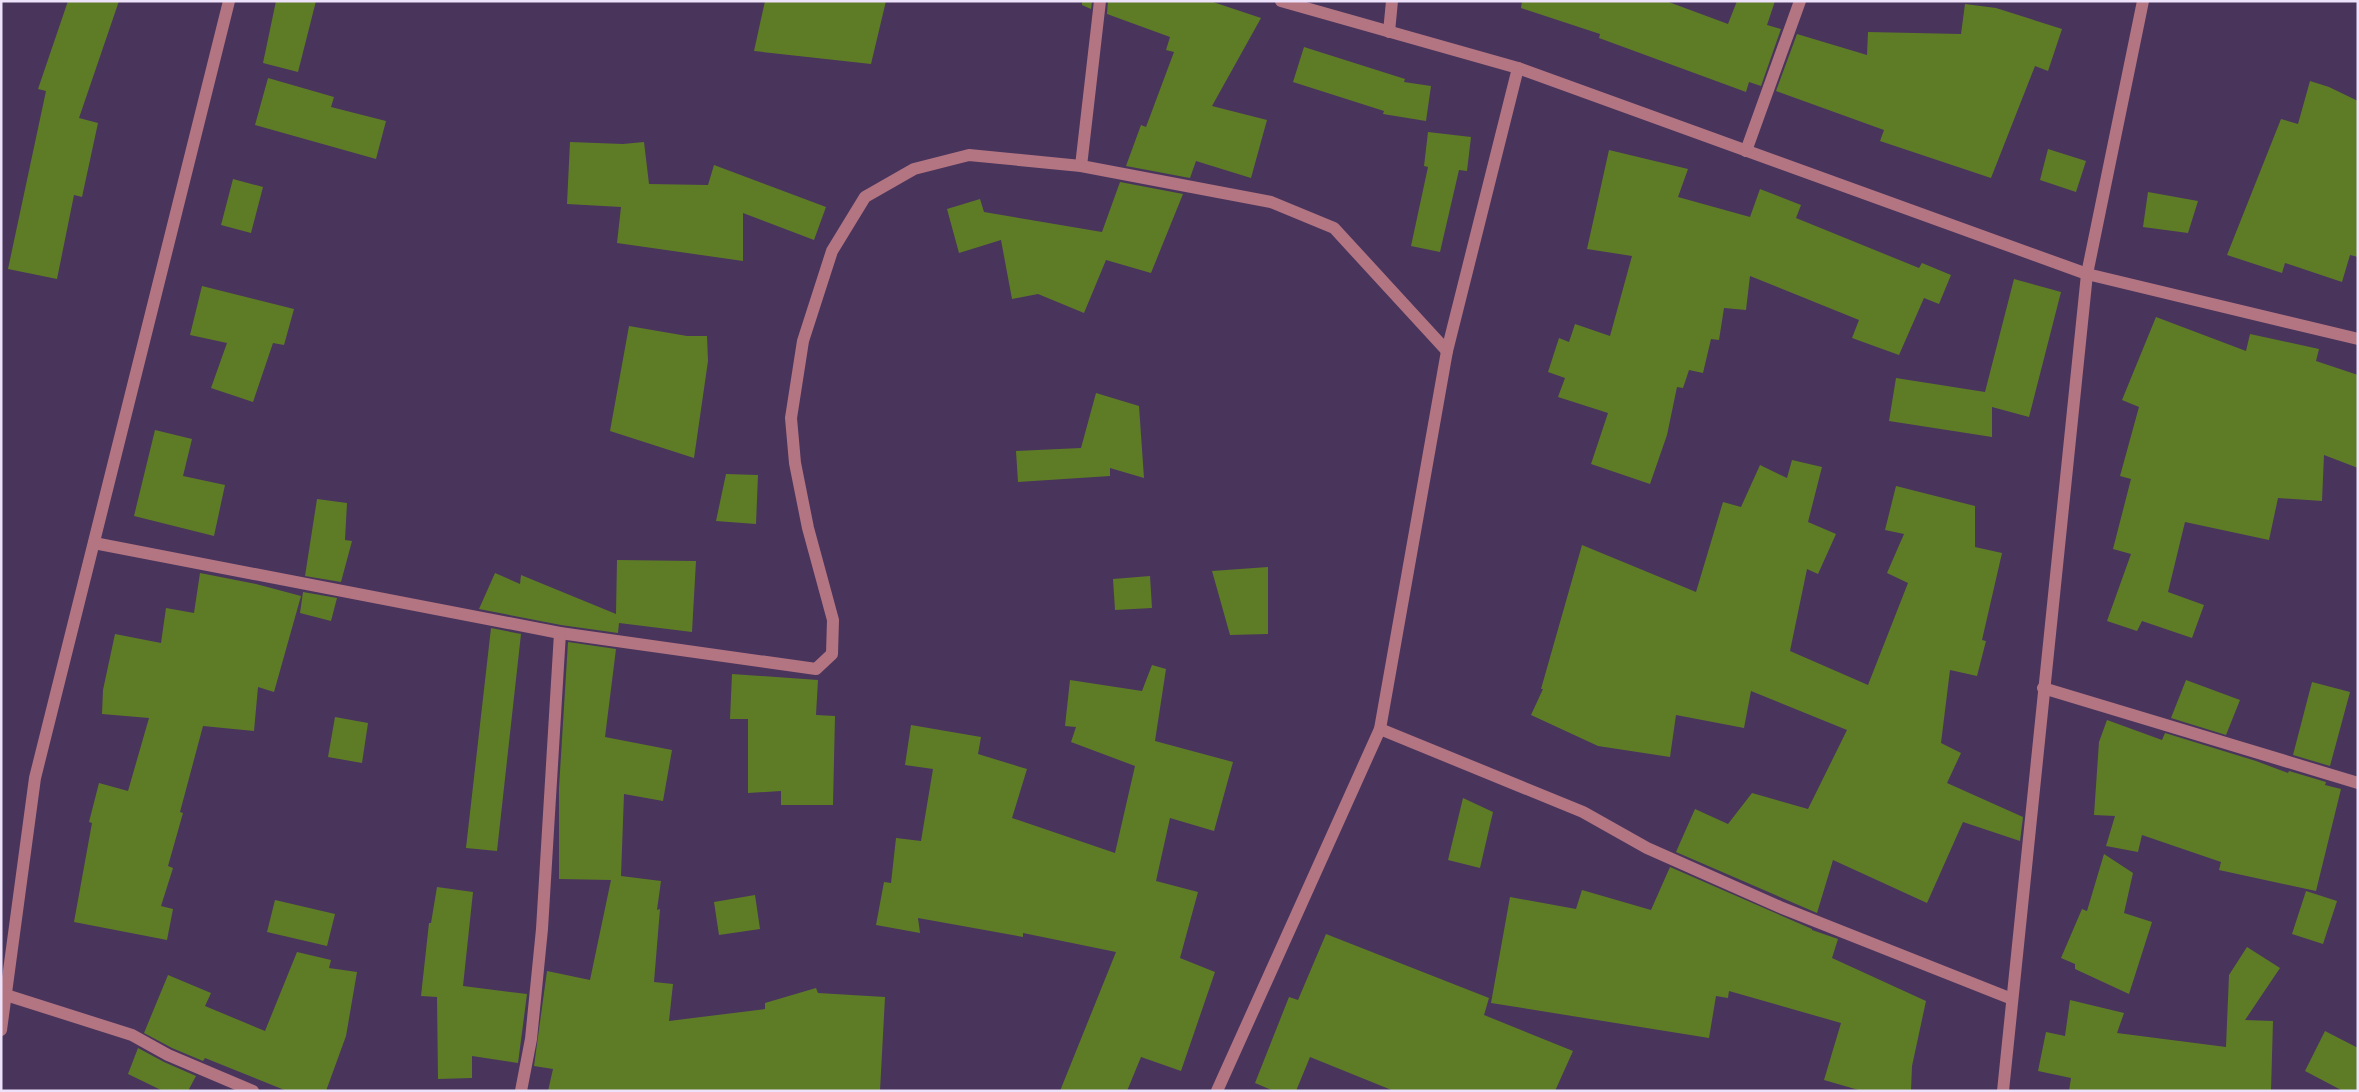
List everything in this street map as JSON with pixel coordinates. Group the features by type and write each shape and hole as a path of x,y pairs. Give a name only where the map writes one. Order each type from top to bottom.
{"street":[{"path":"1,1030 35,778 229,1"},
{"path":"1081,166 1100,1"},
{"path":"1281,1 1518,68 2087,274 2358,340"},
{"path":"1389,32 1392,1"},
{"path":"1746,150 1800,1"},
{"path":"2003,1091 2087,274 2143,1"},
{"path":"1217,1091 1380,729 1448,350 1518,68"},
{"path":"94,543 560,633 816,669 832,654 833,620 797,472 792,418 804,341 832,251 865,197 914,169 969,155 1081,166 1271,202 1334,228 1448,350"},
{"path":"521,1091 531,1039 542,929 560,633"},
{"path":"2043,688 2358,783"},
{"path":"1380,729 1583,812 1647,848 1780,907 2012,999"},
{"path":"6,995 132,1035 168,1055 253,1091"}],"building":[{"path":"68,1 119,1 79,118 98,123 82,197 74,195 57,279 8,269 46,91 38,89"},
{"path":"276,1 316,1 298,72 263,63"},
{"path":"765,1 886,1 871,64 754,51"},
{"path":"1082,1 1092,1 1091,9 1082,5"},
{"path":"1108,1 1210,1 1261,18 1212,106 1267,120 1251,178 1196,161 1190,178 1126,166 1141,125 1146,127 1174,52 1166,50 1170,37 1107,14"},
{"path":"1522,1 1666,1 1728,24 1737,1 1775,1 1767,25 1781,29 1761,86 1749,82 1746,92 1599,38 1600,34 1521,8"},
{"path":"1965,4 1996,8 2062,29 2048,71 2035,66 1991,178 1880,141 1884,130 1776,91 1797,34 1867,55 1868,32 1961,34"},
{"path":"1304,47 1405,79 1404,82 1431,86 1426,121 1383,114 1384,111 1293,82"},
{"path":"268,78 334,97 331,107 386,121 376,159 255,125"},
{"path":"2310,81 2329,87 2358,101 2358,257 2350,255 2342,282 2285,263 2282,273 2227,255 2281,119 2298,124"},
{"path":"1428,132 1471,137 1467,171 1459,170 1440,252 1411,246 1428,167 1424,166"},
{"path":"570,142 623,144 644,142 649,184 708,185 714,165 826,207 814,240 743,213 743,261 617,243 621,207 567,204"},
{"path":"2048,149 2086,161 2076,192 2040,180"},
{"path":"1609,150 1688,169 1678,197 1750,217 1760,189 1801,205 1796,218 1919,268 1922,263 1951,275 1939,304 1924,298 1899,355 1852,338 1859,320 1750,276 1746,310 1724,308 1719,340 1711,339 1703,373 1689,370 1683,388 1677,387 1667,435 1650,484 1591,464 1608,413 1558,397 1565,378 1548,372 1559,338 1569,342 1575,324 1610,336 1632,256 1587,249"},
{"path":"233,179 263,187 251,233 221,225"},
{"path":"1120,182 1183,194 1151,273 1106,260 1084,313 1038,294 1012,299 1001,240 959,253 947,209 980,199 984,212 1102,232"},
{"path":"2148,192 2198,201 2188,233 2143,227"},
{"path":"2014,279 2061,292 2029,417 1992,407 1992,437 1889,421 1896,378 1985,392"},
{"path":"202,286 294,309 284,345 273,343 253,402 211,388 227,343 190,335"},
{"path":"2156,317 2246,351 2250,334 2319,349 2316,361 2358,375 2358,468 2324,455 2322,501 2278,498 2269,540 2185,522 2168,592 2204,605 2192,638 2142,621 2137,631 2107,621 2131,554 2113,549 2131,479 2120,476 2139,407 2122,400"},
{"path":"629,326 687,336 707,336 708,361 694,458 610,431"},
{"path":"1096,393 1139,406 1144,478 1110,468 1110,476 1018,482 1016,451 1081,448"},
{"path":"155,430 192,439 183,476 225,485 214,536 134,516"},
{"path":"1792,460 1822,467 1808,522 1836,534 1818,574 1807,569 1790,651 1868,685 1908,583 1887,573 1904,534 1885,530 1896,486 1975,506 1975,547 2002,553 1982,640 1986,641 1977,676 1950,670 1941,743 1961,753 1947,783 2023,817 2020,841 1963,822 1927,903 1833,860 1817,913 1676,852 1695,809 1728,824 1752,793 1808,809 1847,730 1751,691 1744,728 1676,715 1670,757 1598,746 1531,715 1543,689 1541,689 1582,545 1696,592 1723,502 1741,507 1760,465 1787,478"},
{"path":"726,474 758,475 756,524 716,521"},
{"path":"317,499 347,503 345,540 352,541 341,582 305,576"},
{"path":"617,560 696,561 692,632 619,623 618,633 561,625 479,609 495,573 520,584 521,575 616,614"},
{"path":"1268,567 1268,634 1230,635 1212,571"},
{"path":"200,573 256,584 301,596 274,692 258,687 254,731 203,726 180,812 183,813 168,866 173,868 161,906 173,909 167,940 74,922 92,823 89,822 99,783 128,791 149,718 102,714 103,690 115,634 161,643 166,608 194,613"},
{"path":"1150,576 1152,608 1115,610 1113,579"},
{"path":"303,592 337,598 331,621 300,613"},
{"path":"491,628 521,634 497,851 466,848"},
{"path":"568,642 616,649 605,737 672,750 663,801 624,794 621,876 661,881 657,910 660,909 654,982 673,984 669,1021 765,1009 765,1003 816,988 818,993 885,997 880,1091 548,1091 553,1069 534,1066 547,971 590,980 611,880 559,879 559,788"},
{"path":"1152,665 1166,669 1155,741 1233,762 1214,831 1170,818 1156,881 1198,892 1180,958 1215,972 1181,1071 1141,1057 1127,1091 1060,1091 1116,952 1023,933 1023,937 918,918 920,933 876,925 884,882 891,883 896,838 921,841 933,769 905,765 911,725 981,737 978,754 1027,769 1012,818 1115,853 1135,766 1071,742 1076,727 1065,726 1070,680 1142,691"},
{"path":"732,674 818,680 816,715 835,716 833,805 781,805 781,791 748,793 748,719 730,719"},
{"path":"2186,680 2240,700 2226,735 2171,718"},
{"path":"2312,682 2350,692 2330,766 2293,755"},
{"path":"335,717 368,723 362,763 328,757"},
{"path":"2107,720 2162,740 2165,733 2256,761 2288,773 2289,771 2326,782 2325,785 2341,789 2316,891 2219,870 2221,862 2142,835 2138,852 2106,846 2115,816 2094,815 2099,742"},
{"path":"1463,798 1493,812 1480,868 1448,860"},
{"path":"2104,854 2133,873 2124,913 2152,922 2129,994 2075,969 2075,964 2061,958 2082,909 2087,911"},
{"path":"1670,867 1812,930 1838,939 1832,958 1926,1001 1912,1066 1911,1091 1862,1091 1824,1080 1841,1023 1729,991 1728,998 1716,996 1709,1038 1491,1003 1510,897 1576,909 1582,890 1651,910"},
{"path":"437,887 473,892 463,986 527,994 518,1063 472,1056 472,1078 438,1079 437,997 421,996 429,923 431,923"},
{"path":"2306,891 2337,901 2323,944 2292,934"},
{"path":"755,895 760,929 719,935 714,902"},
{"path":"275,900 335,914 327,946 267,932"},
{"path":"1326,934 1489,998 1484,1015 1573,1051 1555,1091 1394,1091 1310,1057 1296,1091 1274,1091 1255,1083 1289,997 1298,1000"},
{"path":"2247,947 2280,968 2245,1020 2273,1021 2271,1091 2069,1091 2071,1078 2038,1071 2046,1032 2065,1036 2070,1000 2124,1013 2117,1033 2226,1047 2229,975"},
{"path":"297,952 331,960 329,968 357,972 346,1036 326,1091 287,1091 205,1058 203,1061 172,1048 144,1033 168,975 211,993 205,1006 265,1031"},
{"path":"2325,1031 2358,1048 2358,1091 2343,1091 2305,1071"},
{"path":"138,1048 196,1076 188,1091 163,1091 128,1074"}]}
